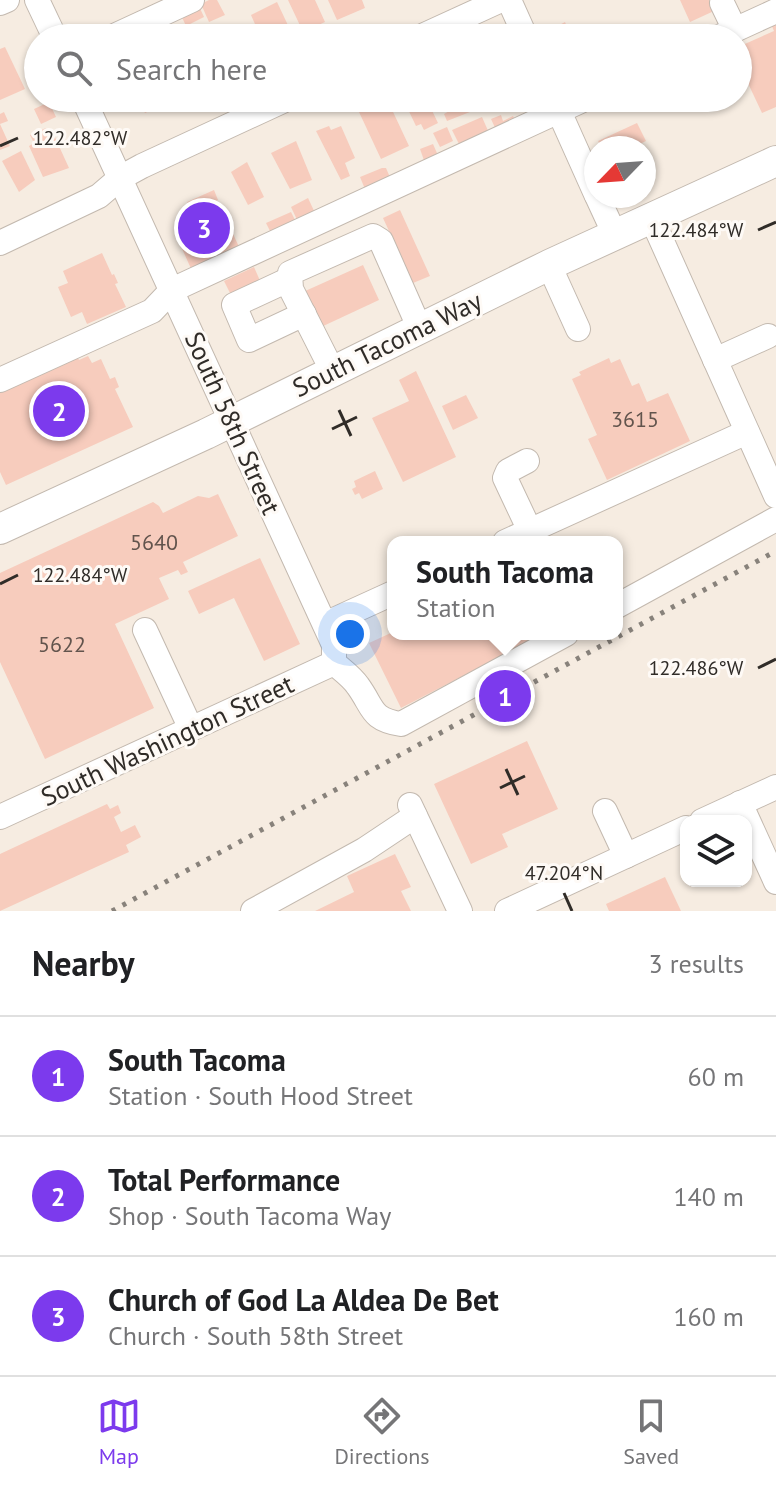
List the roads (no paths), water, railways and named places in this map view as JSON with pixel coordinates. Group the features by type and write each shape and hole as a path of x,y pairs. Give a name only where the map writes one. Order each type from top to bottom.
{"main road":[{"name":"South Tacoma Way","path":"0,529 231,421 549,265 776,161"}],"street":[{"path":"0,3 7,0"},
{"path":"37,0 48,24"},
{"path":"140,24 192,0"},
{"path":"449,24 501,0"},
{"path":"509,0 520,24"},
{"path":"722,3 725,24"},
{"path":"748,24 776,11"},
{"name":"South 58th Street","path":"89,112 325,624 334,645 334,663"},
{"path":"0,243 99,196 120,178 259,112"},
{"path":"0,380 152,311 172,290 541,112"},
{"path":"559,112 584,168"},
{"path":"602,208 615,235"},
{"path":"652,219 775,493"},
{"path":"332,370 291,289 290,273 373,236 381,241 419,327"},
{"path":"549,265 578,329"},
{"path":"290,279 234,305 249,340 304,314"},
{"path":"715,360 768,336"},
{"path":"519,536 747,432"},
{"path":"527,461 508,471 505,478 530,531"},
{"path":"623,603 776,519"},
{"path":"325,624 387,596"},
{"path":"145,630 191,729"},
{"path":"334,663 357,684 371,712 387,722 401,724 555,640"},
{"name":"South Washington Street","path":"0,817 334,663"},
{"path":"715,815 776,787"},
{"path":"740,803 776,882"},
{"path":"253,911 364,850 412,810 460,911"},
{"path":"605,811 626,856"},
{"path":"507,911 680,831"}],"railway":[{"path":"623,634 776,551"},
{"path":"112,911 612,640"}],"place":[{"name":"Church of God La Aldea De Bet","path":"204,228"},
{"name":"Total Performance","path":"59,411"},
{"name":"South Tacoma","path":"505,696"}]}
